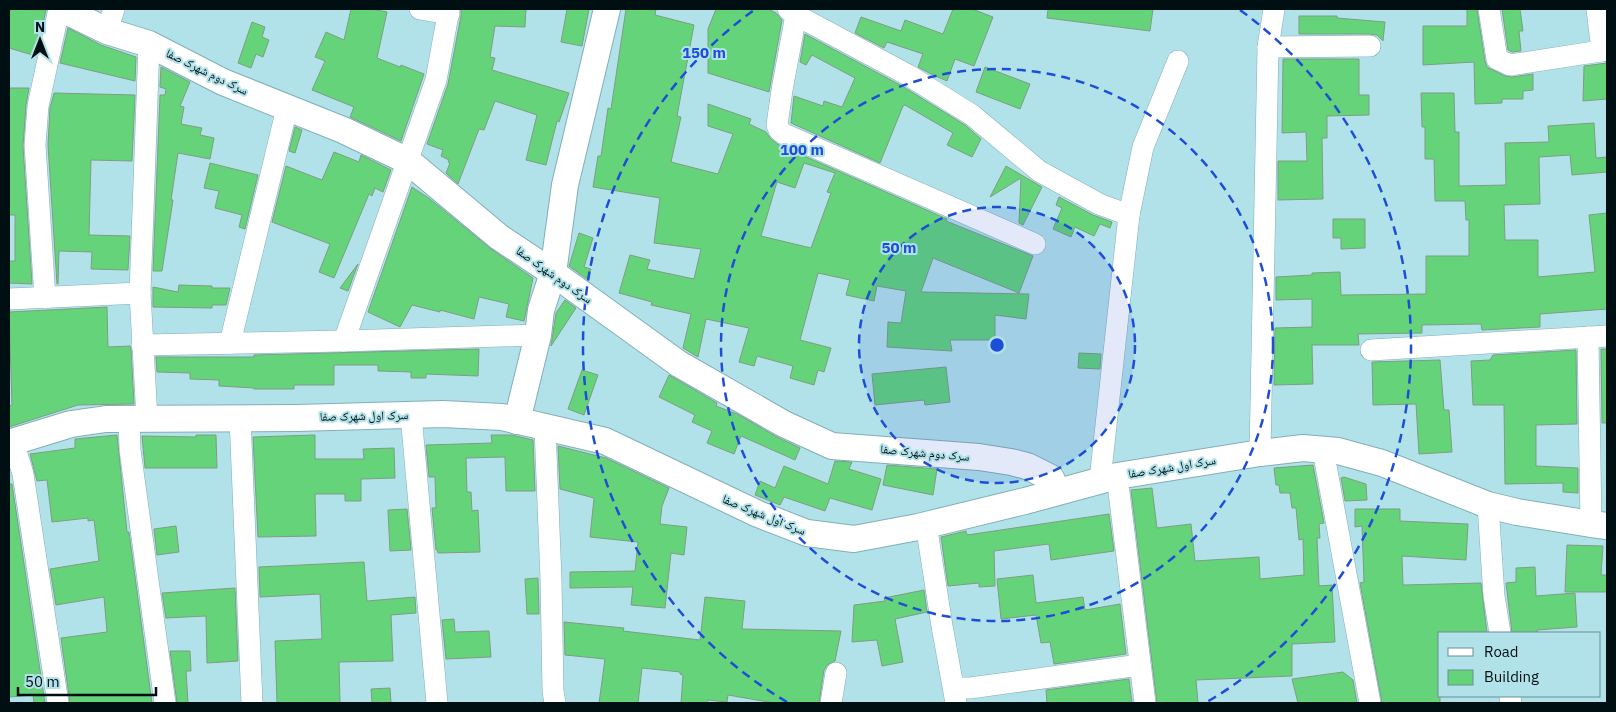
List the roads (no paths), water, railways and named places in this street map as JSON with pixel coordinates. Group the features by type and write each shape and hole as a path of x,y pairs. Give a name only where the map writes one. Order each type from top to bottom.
{"street":[{"name":"سرک دوم شهرک صفا","path":"61,9 110,20 149,44 222,82 343,130 408,161 499,237 553,273 679,364 784,424 832,446 1011,462 1027,466 1050,478 1057,491"},
{"path":"44,298 35,146 38,106 61,9"},
{"path":"344,341 436,80 449,11 420,9"},
{"path":"517,421 538,335 541,310 553,273 565,185 607,9"},
{"path":"1260,453 1268,47 1274,9"},
{"path":"1489,9 1497,60 1510,65 1604,51 1596,9"},
{"path":"1035,244 784,134 779,130 777,125 792,12 908,75 972,115 1039,171 1099,204 1128,215"},
{"path":"149,44 140,294 142,345 138,419 131,460 165,703"},
{"path":"1268,47 1370,46"},
{"path":"1145,703 1108,478 1128,215 1144,147 1178,61"},
{"path":"230,343 287,108"},
{"path":"9,299 140,294"},
{"path":"142,345 538,335"},
{"path":"1371,350 1598,337 1599,525"},
{"name":"سرک اول شهرک صفا","path":"11,442 71,424 106,419 442,414 502,417 605,441 758,514 807,533 854,539 1025,501 1108,478 1260,453 1303,448 1338,451 1382,463 1488,505 1517,512 1599,525"},
{"path":"411,415 437,703"},
{"path":"240,418 252,703"},
{"path":"545,427 555,703"},
{"path":"11,442 23,474 58,703"},
{"path":"1323,450 1370,703"},
{"path":"1488,505 1494,596 1500,632"},
{"path":"926,524 955,696 970,688 1140,665"},
{"path":"830,703 836,673"}]}
